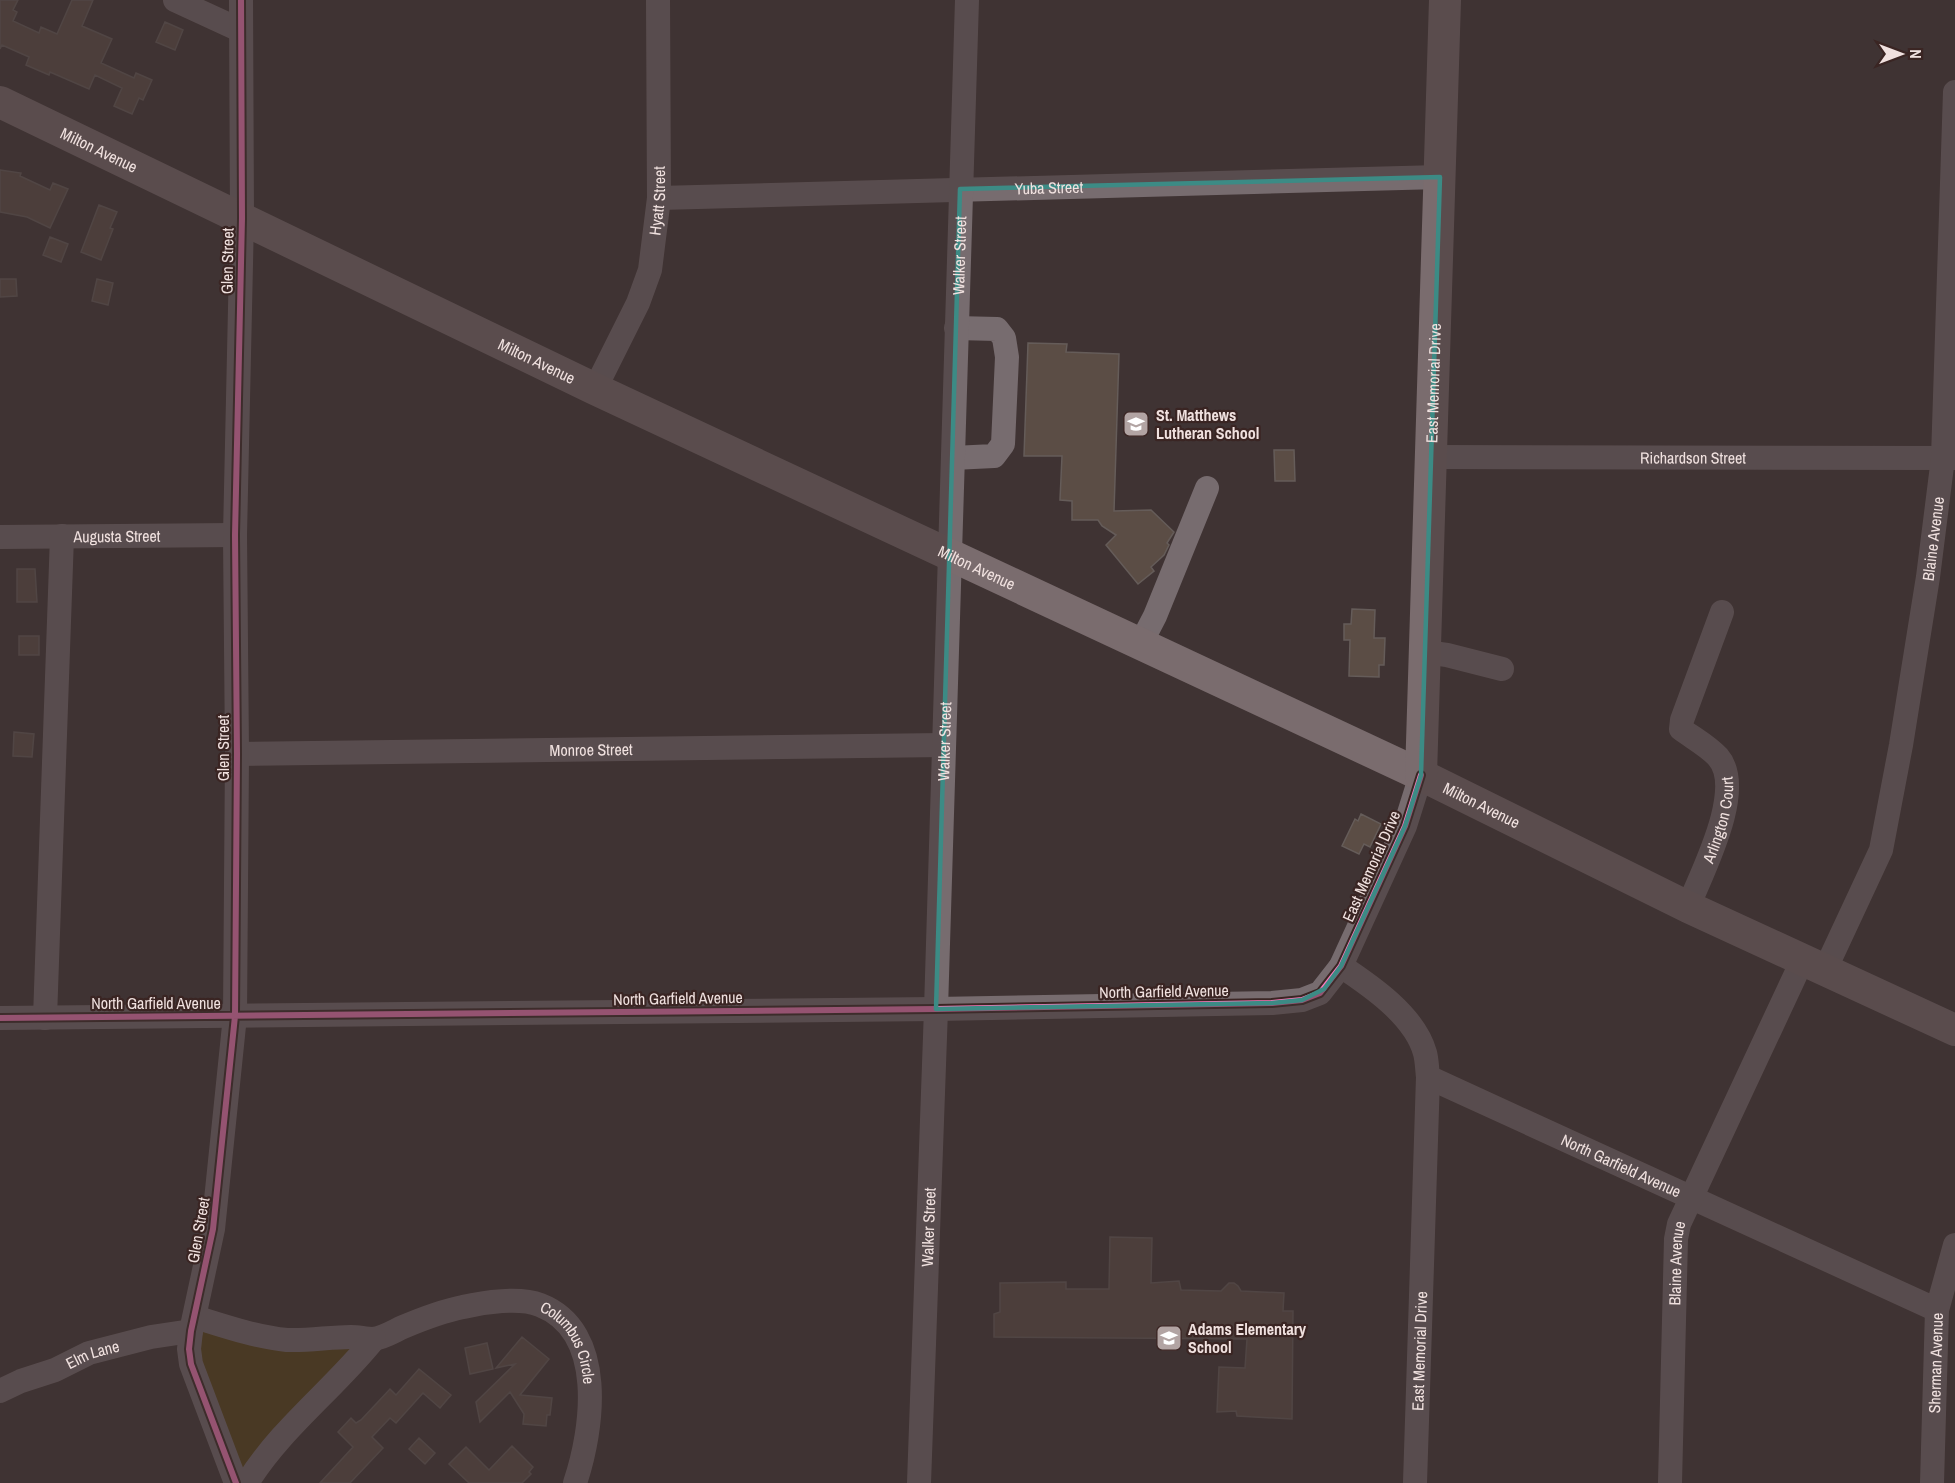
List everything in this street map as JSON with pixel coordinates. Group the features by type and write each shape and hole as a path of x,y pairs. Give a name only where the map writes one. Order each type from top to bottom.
{"main road":[{"name":"East Memorial Drive","path":"1421,775 1445,0"},
{"name":"Milton Avenue","path":"0,102 595,389 1421,775 1688,907 1955,1030"}],"street":[{"path":"175,0 240,30"},
{"name":"Glen Street","path":"236,1483 191,1364 189,1349 213,1229 235,1016 236,535 242,218 241,0"},
{"name":"Hyatt Street","path":"595,389 638,303 650,270 659,198 658,0"},
{"name":"Walker Street","path":"919,1483 967,0"},
{"name":"Blaine Avenue","path":"1670,1483 1678,1224 1814,965 1881,850 1905,723 1949,458 1955,92"},
{"name":"Yuba Street","path":"659,198 1440,177"},
{"path":"953,458 994,456 1003,444 1007,357 1004,338 997,329 956,328"},
{"name":"Richardson Street","path":"1431,457 1949,458"},
{"path":"1141,644 1155,616 1208,488"},
{"name":"Augusta Street","path":"0,537 236,535"},
{"path":"45,1018 62,536"},
{"name":"Arlington Court","path":"1688,907 1720,827 1727,801 1728,786 1724,766 1719,757 1681,729 1682,720 1722,612"},
{"path":"1425,652 1447,655 1502,669"},
{"name":"Monroe Street","path":"237,753 944,745"},
{"name":"East Memorial Drive","path":"1341,966 1405,826 1421,775"},
{"path":"1341,966 1368,984 1406,1018 1418,1035 1425,1054 1428,1077"},
{"name":"North Garfield Avenue","path":"0,1018 936,1009 1272,1003 1302,1000 1320,993 1341,966"},
{"name":"North Garfield Avenue","path":"1428,1077 1936,1310"},
{"name":"East Memorial Drive","path":"1415,1483 1428,1077"},
{"name":"Sherman Avenue","path":"1932,1483 1936,1310 1955,1245"},
{"name":"Columbus Circle","path":"193,1324 227,1327 286,1340 351,1337 374,1339 460,1307 519,1301 531,1302 553,1312 573,1332 584,1351 587,1363 588,1435 575,1483"},
{"name":"Elm Lane","path":"0,1391 21,1381 55,1370 89,1353 193,1324"},
{"path":"247,1483 260,1461 308,1408 356,1362 374,1339"}],"highlighted area":[{"path":"1440,177 1421,775 1405,826 1341,966 1324,989 1302,1000 1272,1003 936,1009 960,189"}],"shaded area":[{"path":"191,1331 374,1339 247,1483"}],"building":[{"path":"0,0 18,0 13,10 17,12 13,21 39,33 41,27 57,34 72,0 93,0 82,26 112,39 101,63 134,78 136,73 152,80 143,100 139,98 132,114 114,106 122,88 95,75 89,89 50,72 49,75 26,65 29,57 2,45 0,49"},
{"path":"165,22 183,30 175,50 156,42"},
{"path":"0,170 21,173 20,176 50,190 53,183 68,189 50,228 27,217 0,212"},
{"path":"99,205 117,212 101,260 81,252"},
{"path":"50,237 68,244 61,262 43,255"},
{"path":"0,279 16,279 17,296 0,297"},
{"path":"97,279 113,283 108,305 92,301"},
{"path":"1028,343 1067,344 1066,352 1119,354 1114,511 1151,510 1174,532 1167,543 1169,545 1164,555 1151,567 1154,571 1138,584 1106,545 1116,535 1102,526 1098,520 1072,520 1072,501 1060,500 1062,456 1024,456"},
{"path":"1274,450 1294,450 1295,481 1275,481"},
{"path":"17,569 35,569 37,602 17,602"},
{"path":"1352,609 1375,610 1374,638 1385,638 1384,665 1379,665 1379,677 1349,676 1350,640 1344,640 1344,624 1351,624"},
{"path":"19,636 39,636 39,655 19,655"},
{"path":"14,732 34,734 32,757 13,756"},
{"path":"1361,814 1381,824 1370,847 1364,844 1359,854 1342,846 1355,819 1358,821"},
{"path":"1110,1237 1152,1238 1151,1283 1179,1281 1181,1290 1221,1291 1229,1283 1234,1283 1241,1291 1284,1293 1283,1311 1293,1311 1292,1419 1237,1416 1236,1411 1217,1412 1219,1367 1245,1368 1247,1339 994,1337 994,1314 1000,1312 1000,1283 1066,1282 1066,1289 1109,1289"},
{"path":"522,1337 549,1359 520,1395 552,1398 546,1426 523,1424 524,1414 510,1392 480,1422 476,1402 515,1364 496,1368"},
{"path":"487,1343 493,1369 470,1374 465,1348"},
{"path":"419,1369 451,1395 440,1408 423,1393 396,1423 390,1418 372,1437 383,1448 350,1483 320,1483 353,1447 338,1432 351,1418 356,1423 361,1420 390,1389 396,1395"},
{"path":"419,1438 435,1453 425,1464 409,1449"},
{"path":"512,1446 533,1467 529,1472 531,1474 522,1483 469,1483 449,1464 466,1447 489,1470"}],"cycle path":[{"path":"236,1483 191,1364 189,1349 213,1229 235,1016 237,754 235,535 242,218 241,0"},
{"path":"0,1018 936,1009 1272,1003 1302,1000 1320,993 1341,966 1405,826 1421,775"}],"place":[{"name":"St. Matthews Lutheran School","path":"1136,424"},
{"name":"Adams Elementary School","path":"1169,1338"}]}
